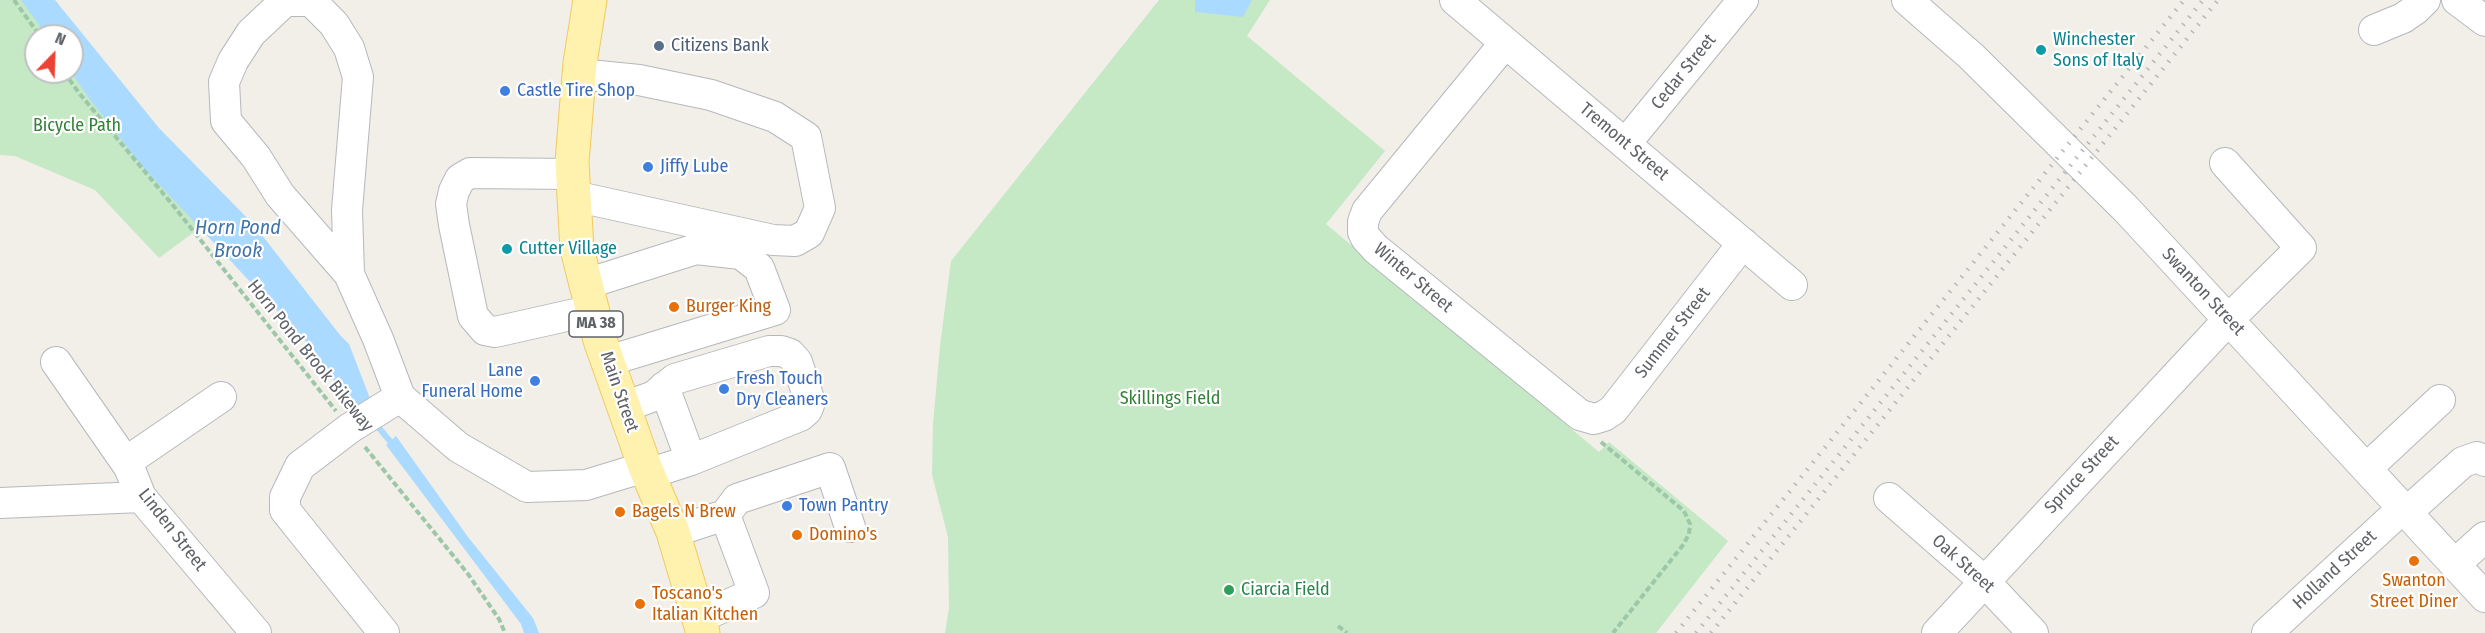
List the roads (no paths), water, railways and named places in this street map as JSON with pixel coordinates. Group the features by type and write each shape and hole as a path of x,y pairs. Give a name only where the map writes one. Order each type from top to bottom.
{"main road":[{"name":"Main Street","path":"590,0 579,74 573,185 577,249 608,361 647,471 673,532 701,625"}],"street":[{"name":"Tremont Street","path":"1455,0 1792,285"},
{"name":"Cedar Street","path":"1626,144 1743,0"},
{"path":"2374,30 2403,18 2425,0"},
{"path":"2457,0 2485,21"},
{"path":"349,274 347,210 358,77 349,48 334,24 311,1 285,1 251,33 233,61 224,82 226,121 255,157 280,195 349,274 378,339 372,414 300,466 285,497 285,510 384,633"},
{"name":"Swanton Street","path":"1915,2 2059,141 2229,319 2485,597"},
{"name":"Winter Street","path":"1505,43 1371,205 1363,222 1363,232 1376,249 1580,415 1599,418"},
{"path":"579,74 639,80 711,95 775,117 806,137 820,208 809,233 795,241 773,240 573,185 470,173 460,179 451,204 454,225 473,316 485,330 495,332 589,297 696,249 741,254 759,268 775,310 608,361"},
{"name":"Spruce Street","path":"1937,633 2229,319 2301,248 2224,163"},
{"name":"Summer Street","path":"1599,418 1612,410 1743,243"},
{"path":"372,414 458,447 527,487 586,485 691,460 800,416 807,410 810,402 797,362 790,354 769,351 675,379 654,396 624,407"},
{"name":"Linden Street","path":"56,362 126,462 141,497 256,633"},
{"path":"664,387 691,460"},
{"path":"126,462 221,397"},
{"path":"2367,468 2440,400"},
{"name":"Holland Street","path":"2267,633 2405,510 2463,462 2477,458 2485,460"},
{"path":"673,532 724,515 737,499 830,468 850,526"},
{"path":"0,503 141,497"},
{"name":"Oak Street","path":"1889,498 1984,581 2033,633"},
{"path":"701,625 754,593 724,515"},
{"path":"2455,564 2485,537"}],"water":[{"name":"Horn Pond Brook","path":"21,0 55,0 74,24 38,24"},
{"path":"1195,0 1252,0 1243,17 1195,12"},
{"name":"Horn Pond Brook","path":"84,36 159,128 254,225 349,344 371,401 353,409 311,347 142,166 79,84 84,84"},
{"path":"396,436 468,537 533,618 539,633 524,633 521,624 386,445"}],"waterway":[{"name":"Horn Pond Brook","path":"374,422 394,446"}],"railway":[{"path":"1676,633 2184,0"},
{"path":"1696,633 2203,0"},
{"path":"1711,633 2218,0"}],"place":[{"name":"Citizens Bank","path":"659,46"},
{"name":"Winchester Sons of Italy","path":"2041,50"},
{"name":"Castle Tire Shop","path":"505,91"},
{"name":"Jiffy Lube","path":"648,167"},
{"name":"Cutter Village","path":"507,249"},
{"name":"Burger King","path":"674,307"},
{"name":"Lane Funeral Home","path":"535,381"},
{"name":"Fresh Touch Dry Cleaners","path":"724,389"},
{"name":"Town Pantry","path":"787,506"},
{"name":"Bagels N Brew","path":"620,512"},
{"name":"Domino's","path":"797,535"},
{"name":"Swanton Street Diner","path":"2414,561"},
{"name":"Ciarcia Field","path":"1229,590"},
{"name":"Toscano's Italian Kitchen","path":"640,604"}],"park label":[{"name":"Bicycle Path","path":"77,126"},
{"name":"Skillings Field","path":"1170,399"}]}
